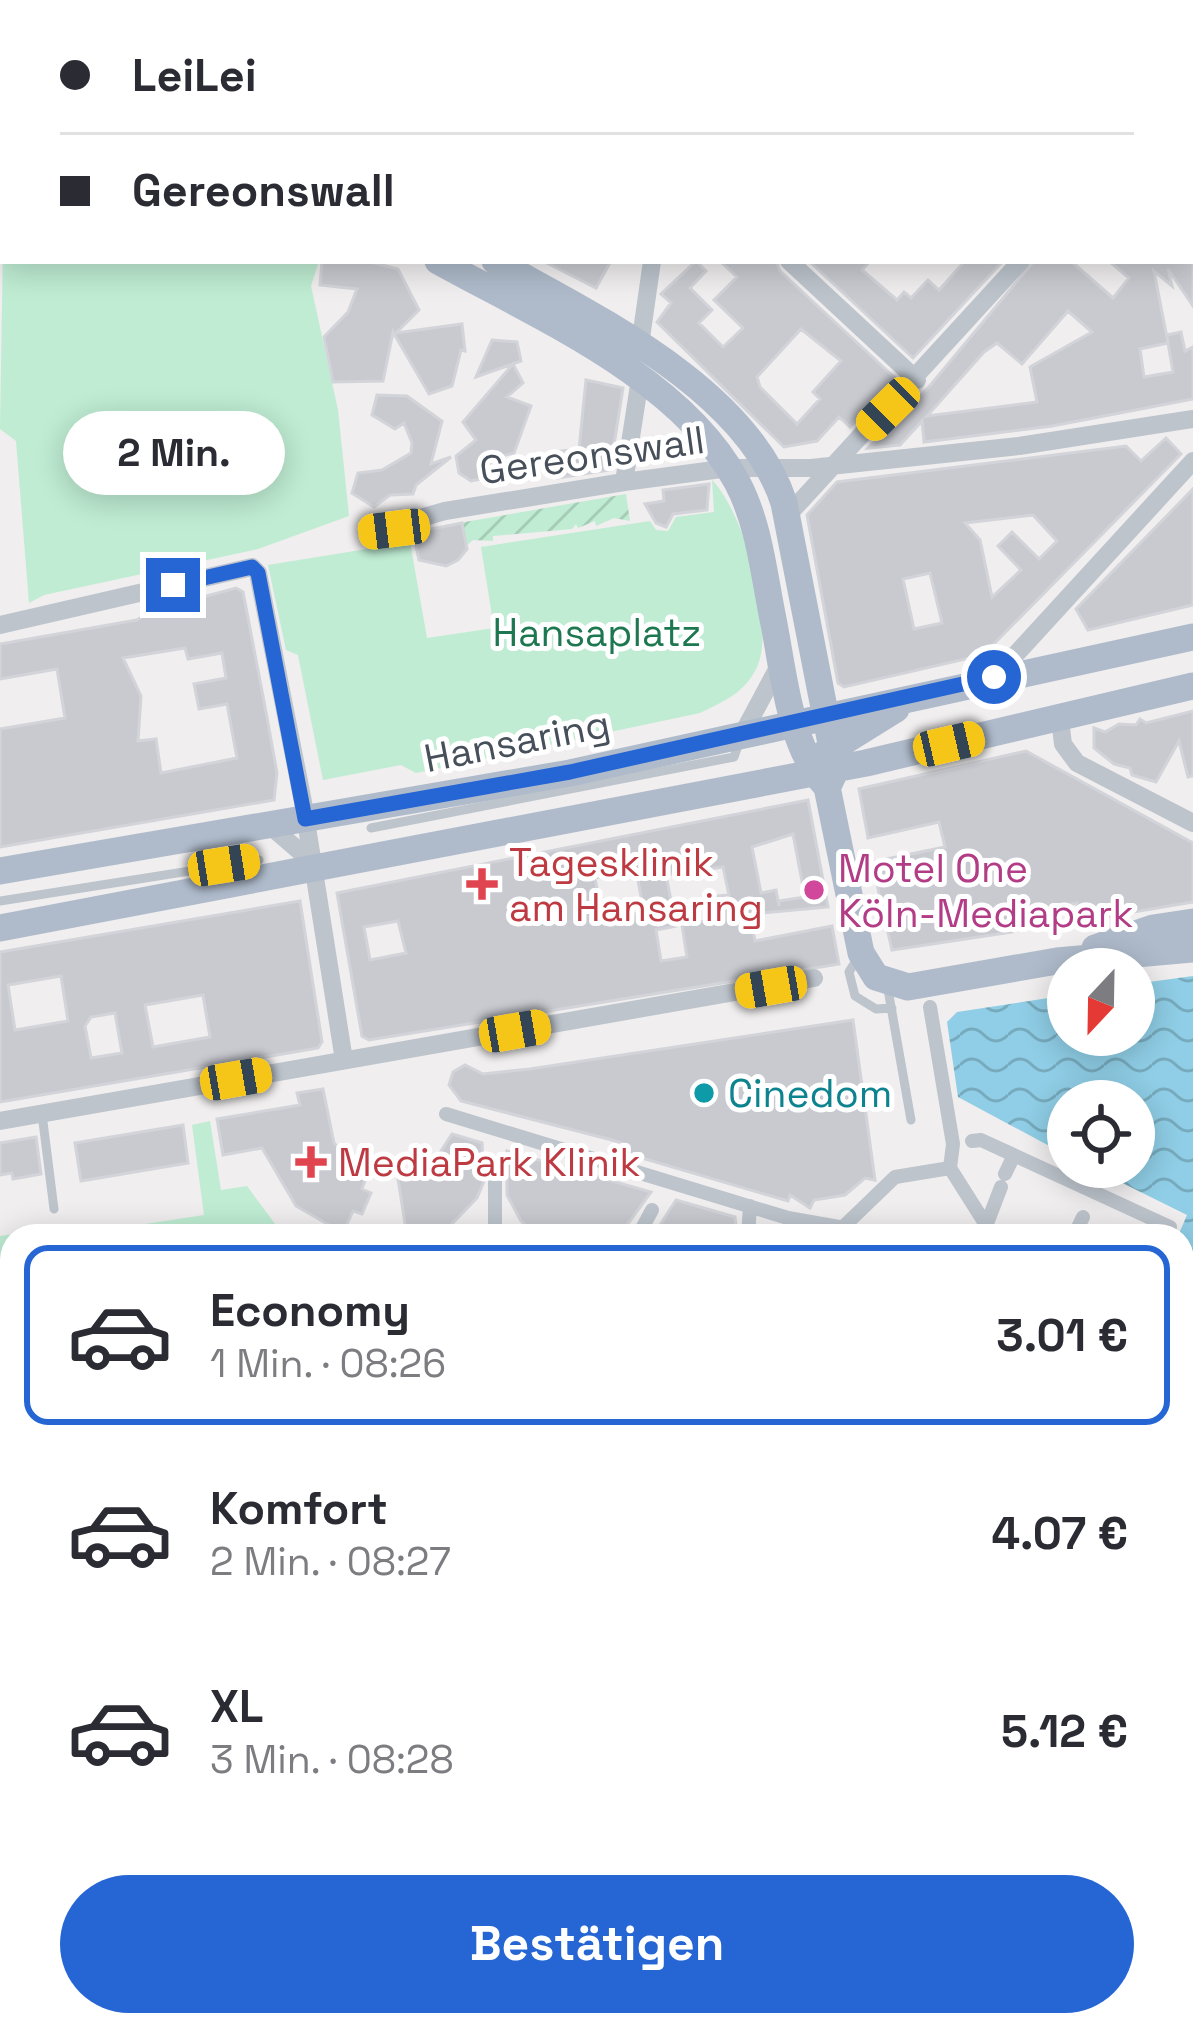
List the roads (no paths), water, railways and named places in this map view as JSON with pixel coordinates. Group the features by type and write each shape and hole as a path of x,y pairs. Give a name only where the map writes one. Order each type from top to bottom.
{"main road":[{"path":"443,264 640,379 689,422 728,468 757,538 796,723 820,769 861,953 866,968 889,996 922,985 1047,963"},
{"path":"500,264 640,345 705,397 770,467 787,516 825,715 820,769"},
{"name":"Hansaring","path":"0,871 268,824 404,813 994,677 1193,637"},
{"path":"0,928 230,875 313,866 820,769 1193,686"},
{"path":"820,769 939,691"},
{"path":"1095,948 1153,928 1193,922"},
{"path":"1155,952 1193,949"}],"street":[{"path":"640,345 652,264"},
{"path":"792,264 917,380"},
{"path":"787,516 917,380 1018,264"},
{"path":"624,482 640,379"},
{"name":"Gereonswall","path":"367,533 464,507 624,482 728,468 831,466 1193,419"},
{"path":"994,677 1193,461"},
{"path":"0,625 252,567 258,573 344,1060"},
{"path":"742,735 781,662"},
{"path":"1060,719 1063,744 1077,763 1193,823"},
{"path":"268,824 313,866"},
{"path":"0,1121 814,979"},
{"path":"930,1007 963,1142 950,1168"},
{"path":"446,1114 812,1224"},
{"path":"495,1224 502,1130"},
{"path":"963,1142 981,1140 1013,1155 1123,1223"},
{"path":"992,1224 1013,1155"},
{"path":"950,1168 986,1224"},
{"path":"847,1224 896,1177 950,1168"},
{"path":"644,1224 662,1179"},
{"path":"749,1224 750,1206"},
{"path":"1080,1224 1089,1206"}],"lane":[{"path":"371,828 404,813"},
{"path":"0,901 230,875 259,860"},
{"path":"889,996 911,1120"},
{"path":"42,1114 54,1209"}],"water":[{"path":"1193,976 1193,1224 1183,1224 1187,1215 1132,1188 1155,1188 1155,1080 1047,1080 1047,1145 958,1097 947,1022 957,1012 1047,998 1047,1056 1155,1056 1155,981"}],"place":[{"name":"Tagesklinik am Hansaring","path":"482,884"},
{"name":"Motel One Köln-Mediapark","path":"814,890"},
{"name":"Cinedom","path":"704,1093"},
{"name":"MediaPark Klinik","path":"311,1162"}],"park label":[{"name":"Hansaplatz","path":"597,632"}]}
